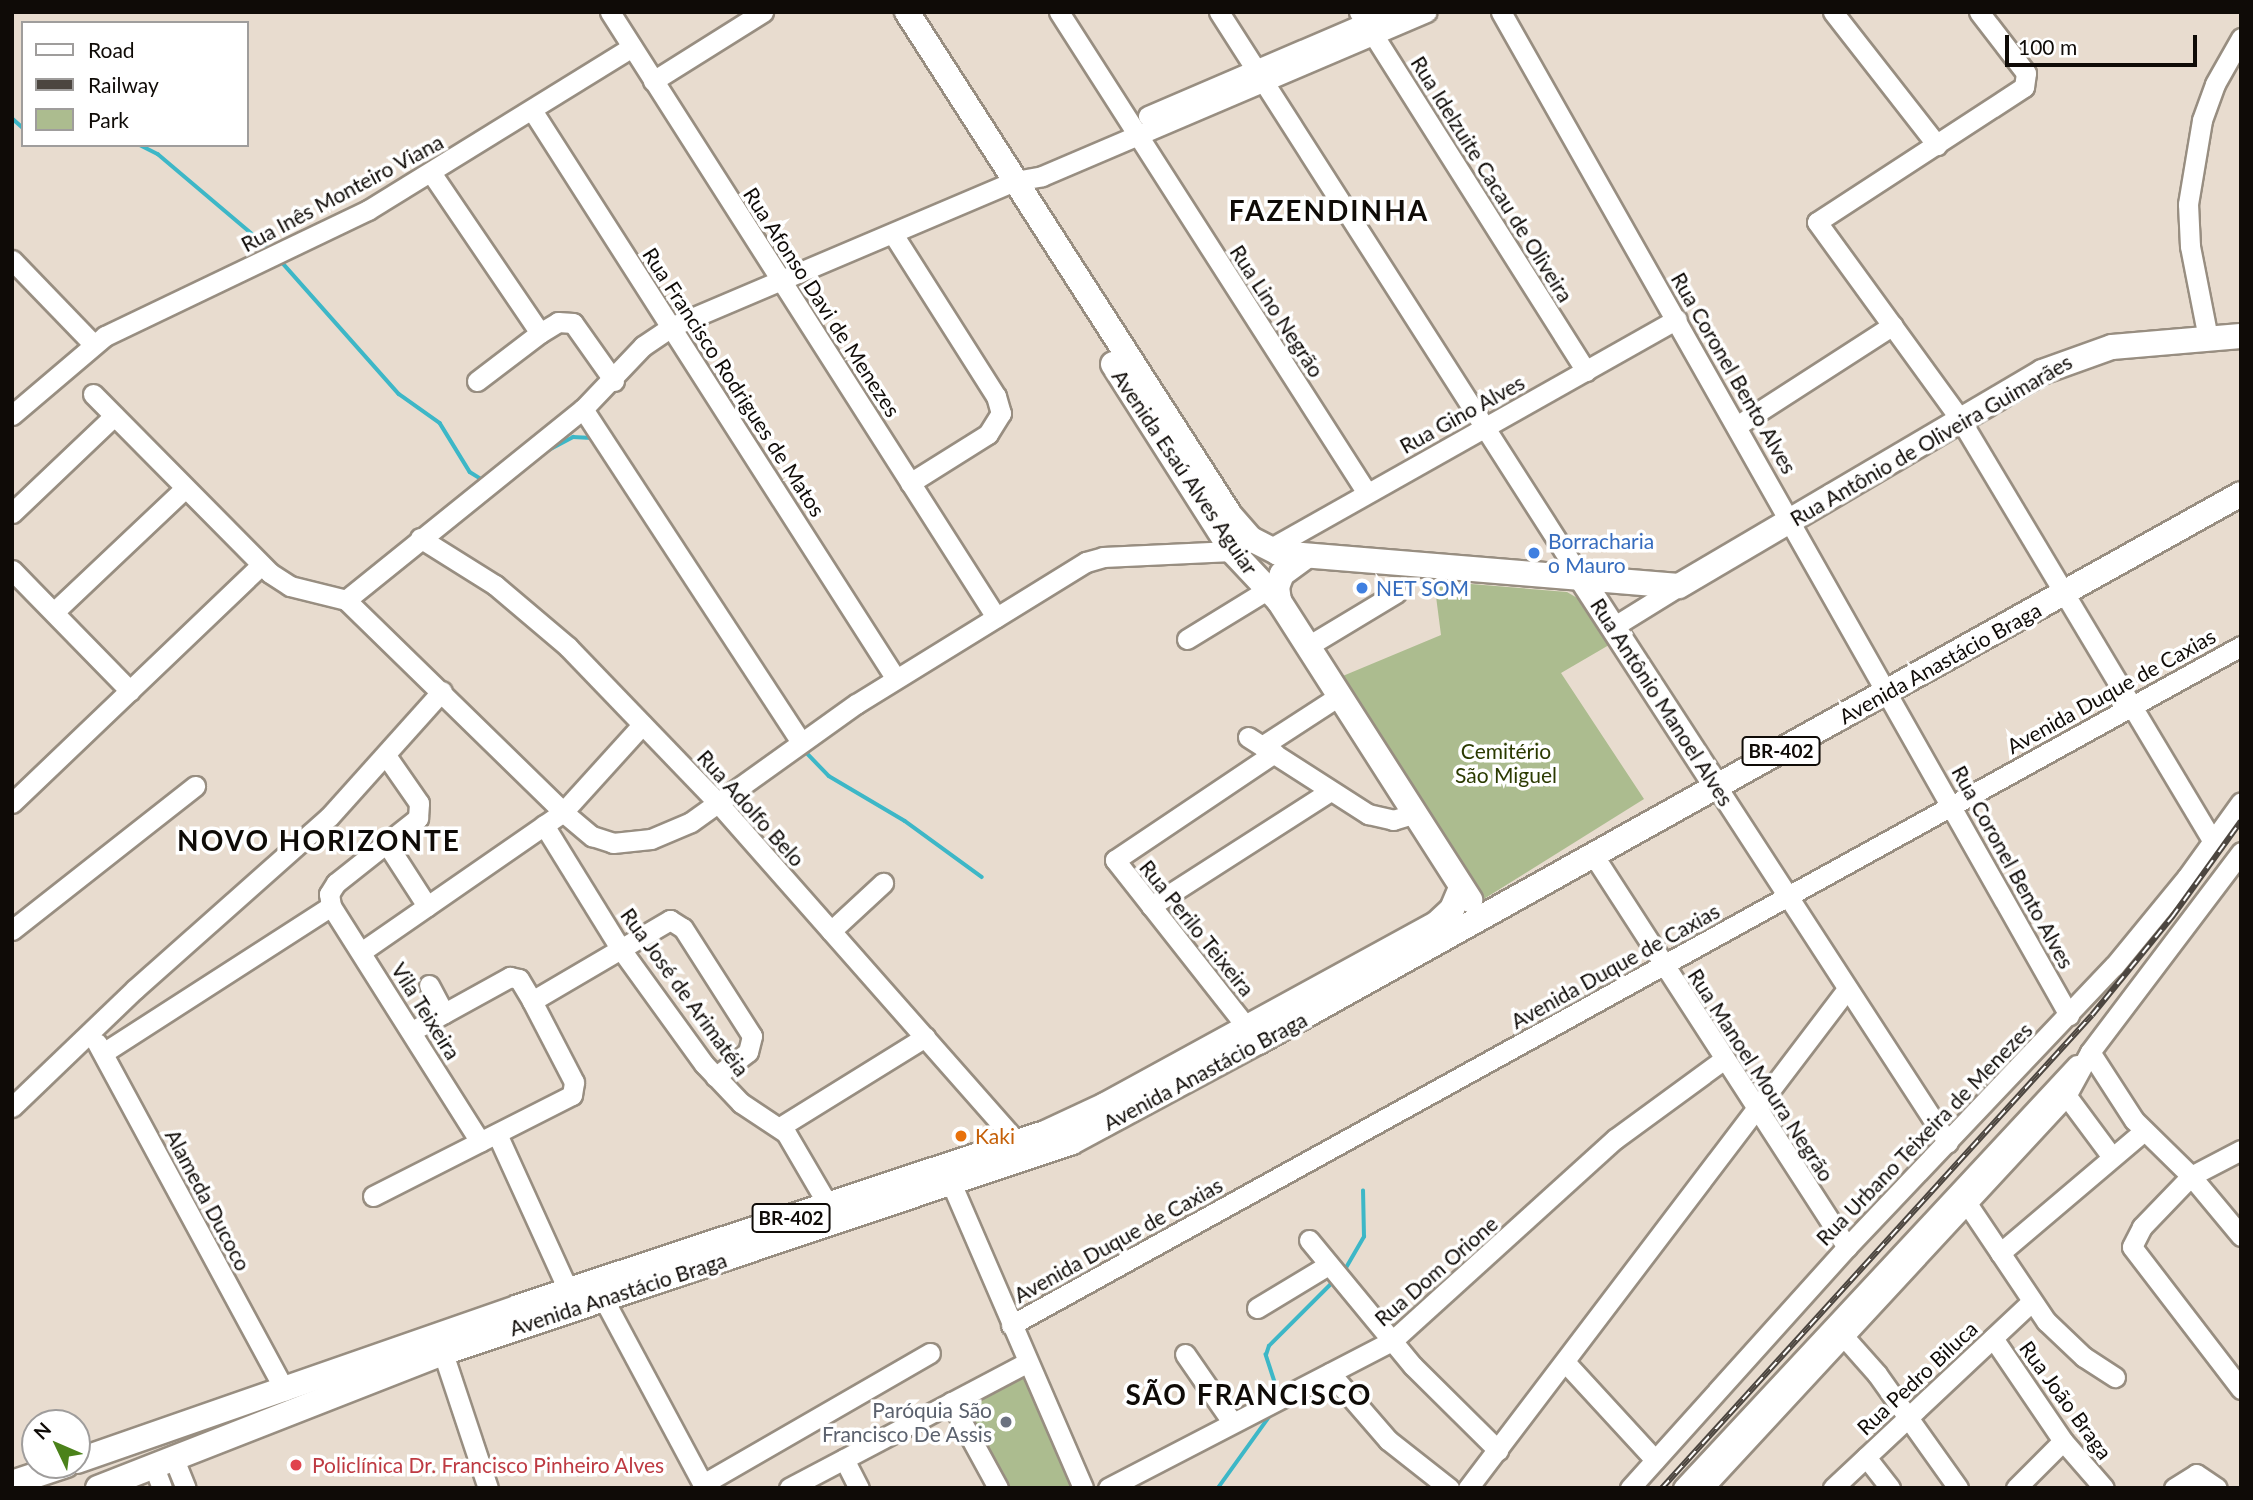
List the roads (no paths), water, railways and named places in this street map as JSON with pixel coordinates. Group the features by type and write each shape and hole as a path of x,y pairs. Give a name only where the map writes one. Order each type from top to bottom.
{"main road":[{"name":"Avenida Esaú Alves Aguiar","path":"888,12 1008,184"},
{"name":"Avenida Esaú Alves Aguiar","path":"907,12 1008,184 1123,364 1232,551 1273,596 1308,646 1460,890 1480,908 1498,910"},
{"name":"Rua Antônio de Oliveira Guimarães","path":"1679,586 2042,372 2083,355 2142,343 2241,336"},
{"name":"Avenida Esaú Alves Aguiar","path":"1123,364 1237,525 1269,549 1304,558"},
{"name":"Avenida Anastácio Braga","path":"98,1488 163,1471 443,1353 952,1185 1072,1142 1129,1102 1253,1035 1498,910 2241,494"},
{"path":"1232,551 1269,549"},
{"path":"1273,596 1282,574 1304,558 1583,581 1679,586"},
{"name":"Rua Antônio Manoel Alves","path":"1583,581 1717,787"},
{"name":"Avenida Anastácio Braga","path":"1253,1035 1436,924 1452,909 1460,890"},
{"name":"Avenida Anastácio Braga","path":"91,1456 568,1290 1018,1143 1129,1102"}],"street":[{"name":"Rua Afonso Davi de Menezes","path":"610,12 996,617"},
{"name":"Rua Lino Negrão","path":"1059,12 1367,493"},
{"name":"Rua Antônio Manoel Alves","path":"1220,12 1583,581"},
{"path":"346,600 583,409 614,381 643,346 673,326 1008,184 1042,176 1134,130 1260,76 1391,12"},
{"path":"1366,23 1426,12"},
{"name":"Rua Coronel Bento Alves","path":"1501,12 1792,519 2069,1015"},
{"path":"1833,12 1937,145"},
{"path":"1979,12 2028,80 2020,90 1817,222 1960,419 2213,842"},
{"path":"653,81 755,14"},
{"name":"Rua Idelzuite Cacau de Oliveira","path":"1366,23 1586,371"},
{"path":"2208,338 2190,246 2188,204 2202,120 2215,84 2241,38"},
{"name":"Rua Inês Monteiro Viana","path":"12,415 93,344 277,255 432,174 632,47"},
{"name":"Rua Francisco Rodrigues de Matos","path":"532,110 673,326 896,679"},
{"path":"432,174 540,333"},
{"path":"892,233 999,401 1001,413 998,424 988,434 910,483"},
{"path":"16,270 93,344"},
{"name":"Rua Gino Alves","path":"1269,549 1677,319"},
{"path":"477,381 558,322 573,323 614,381"},
{"path":"1738,425 1893,325"},
{"path":"93,394 261,565 289,586 346,600 563,812 592,836 626,843 671,832 719,804 800,741 1066,572 1103,556 1232,551"},
{"path":"583,409 800,741"},
{"path":"12,513 114,416"},
{"path":"54,612 185,488"},
{"name":"Rua Adolfo Belo","path":"420,538 525,609 642,724 719,804 1018,1143"},
{"path":"12,803 261,565"},
{"path":"12,570 130,691"},
{"name":"Rua Antônio de Oliveira Guimarães","path":"1613,627 1679,586"},
{"path":"1308,646 1396,593"},
{"path":"1186,639 1273,596"},
{"name":"Avenida Duque de Caxias","path":"1011,1325 2241,646"},
{"path":"12,1107 90,1032 307,839 387,757 442,691"},
{"path":"1339,696 1262,745 1330,791 1377,818 1413,814"},
{"path":"361,952 563,812 642,724"},
{"name":"Rua Perilo Teixeira","path":"1253,1035 1115,860 1262,745"},
{"path":"103,1053 331,906 333,887 418,818 420,809 387,757"},
{"path":"12,930 195,786"},
{"name":"Rua Antônio Manoel Alves","path":"1717,787 1948,1143"},
{"path":"1152,906 1330,791"},
{"name":"Rua Urbano Teixeira de Menezes","path":"1630,1488 1847,1247 2069,1015 2138,938 2241,802"},
{"name":"Rua José de Arimatéia","path":"544,825 620,948 715,1077 741,1103 780,1127 798,1149 828,1205"},
{"path":"387,844 427,906"},
{"path":"1683,1488 1709,1481 1840,1332 2062,1090 2241,852"},
{"name":"Rua Manoel Moura Negrão","path":"1594,856 1662,966 1847,1247"},
{"path":"831,931 883,883"},
{"name":"Vila Teixeira","path":"331,906 412,1031 489,1138 568,1290"},
{"path":"532,1001 666,921 676,921 752,1036 748,1052 715,1077"},
{"path":"373,1196 489,1138 574,1091 523,983 510,977 412,1031"},
{"path":"429,985 444,1013"},
{"path":"1468,1488 1847,989"},
{"name":"Alameda Ducoco","path":"90,1032 285,1390"},
{"path":"780,1127 925,1037"},
{"path":"2090,1052 2144,1130 2191,1176 2241,1236"},
{"name":"Rua Dom Orione","path":"1108,1488 1392,1342 1615,1139 1723,1060"},
{"path":"2062,1090 2112,1157"},
{"path":"2000,1253 2144,1130"},
{"path":"2241,1150 2191,1176 2142,1227 2134,1241 2133,1252 2241,1389"},
{"path":"952,1185 1026,1363 1083,1488"},
{"path":"1964,1198 2031,1302 2064,1340 2115,1377"},
{"path":"1308,1240 1392,1342 1498,1450"},
{"path":"1257,1308 1328,1265"},
{"path":"603,1298 704,1486 930,1353"},
{"name":"Rua Pedro Biluca","path":"1833,1488 2031,1302"},
{"path":"1840,1332 1958,1488"},
{"name":"Rua João Braga","path":"1993,1338 2063,1441 2104,1488"},
{"path":"443,1353 488,1488"},
{"path":"1185,1354 1232,1422"},
{"path":"789,1488 1026,1363"},
{"path":"1565,1363 1655,1460"},
{"path":"1330,1373 1388,1440 1449,1488"},
{"path":"951,1402 998,1488"},
{"path":"2016,1488 2063,1441"},
{"path":"1866,1457 1890,1488"},
{"path":"844,1459 859,1488"},
{"path":"163,1471 186,1488"},
{"path":"2174,1488 2196,1474 2217,1488"}],"waterway":[{"path":"12,118 21,126"},
{"path":"144,147 158,154 270,249"},
{"path":"280,260 399,394 440,423 470,472 483,480"},
{"path":"545,452 573,437 592,438"},
{"path":"803,749 829,776 905,821 982,877"},
{"path":"1346,1268 1364,1237 1363,1191"},
{"path":"1278,1393 1266,1355 1269,1346 1333,1282"},
{"path":"1218,1488 1274,1410"}],"railway":[{"path":"1662,1488 2092,1015 2172,917 2241,821"}],"place":[{"name":"Borracharia o Mauro","path":"1534,553"},
{"name":"NET SOM","path":"1362,588"},
{"name":"Kaki","path":"961,1136"},
{"name":"Paróquia São Francisco De Assis","path":"1006,1422"},
{"name":"Policlínica Dr. Francisco Pinheiro Alves","path":"296,1465"}],"district":[{"name":"FAZENDINHA","path":"1329,210"},
{"name":"NOVO HORIZONTE","path":"319,840"},
{"name":"SÃO FRANCISCO","path":"1249,1394"}],"park label":[{"name":"Cemitério São Miguel","path":"1506,763"}]}
